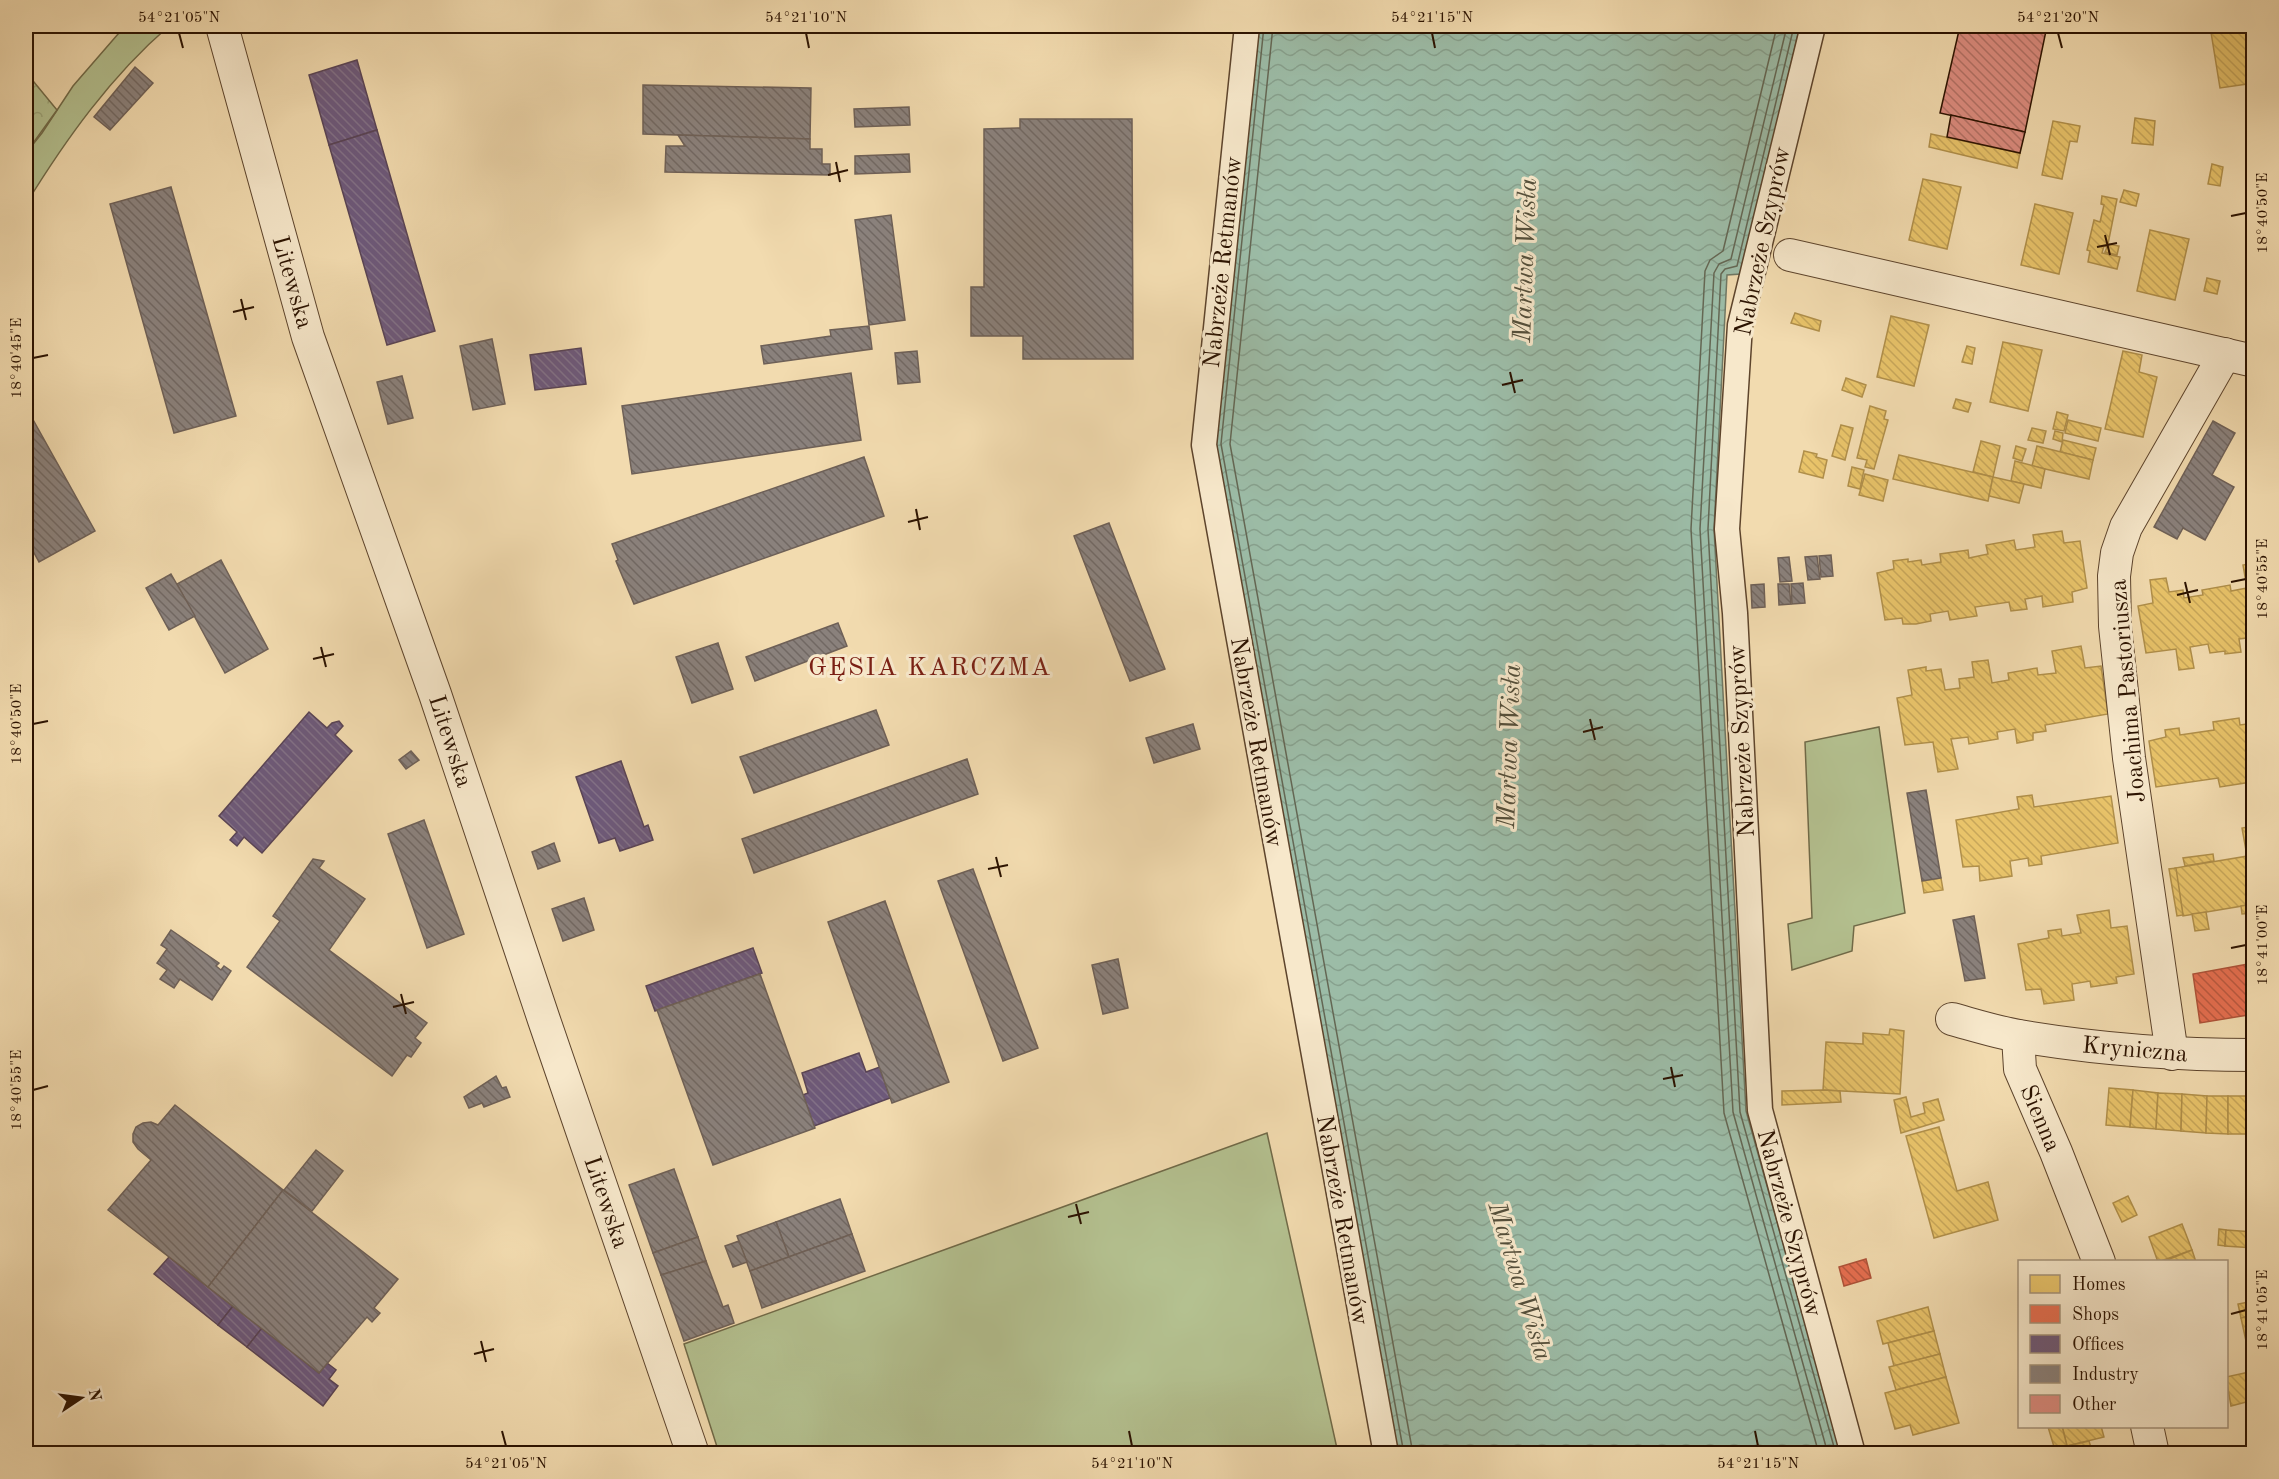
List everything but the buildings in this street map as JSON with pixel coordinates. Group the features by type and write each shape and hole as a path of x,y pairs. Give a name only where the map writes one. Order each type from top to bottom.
{"street":[{"name":"Litewska","path":"222,26 308,337 431,683 537,1002 693,1454"},
{"name":"Nabrzeże Retmanów","path":"1247,26 1203,445 1386,1454"},
{"name":"Nabrzeże Szyprów","path":"1813,26 1740,326 1727,529 1735,624 1760,1110 1853,1454"},
{"name":"Joachima Pastoriusza","path":"1790,255 2239,358 2126,527 2117,553 2114,576 2115,626 2129,758 2172,1054"},
{"path":"1952,1019 2018,1036"},
{"name":"Kryniczna","path":"2018,1036 2172,1054 2253,1055"},
{"name":"Sienna","path":"2018,1036 2020,1069 2061,1163 2098,1260"},
{"path":"2147,1428 2153,1454"}],"green space":[{"path":"125,26 169,26 128,66 91,109 26,204 26,153 73,86"},
{"path":"26,76 29,76 57,110 26,153"},
{"path":"1879,727 1905,913 1854,926 1852,951 1792,970 1788,924 1812,918 1805,742"},
{"path":"1267,1133 1338,1453 719,1453 684,1344"}],"water":[{"name":"Martwa Wisła","path":"1251,26 1800,26 1741,274 1727,275 1714,529 1746,1111 1842,1453 1391,1453 1207,444"}],"district":[{"name":"GĘSIA KARCZMA","path":"930,666"}]}
